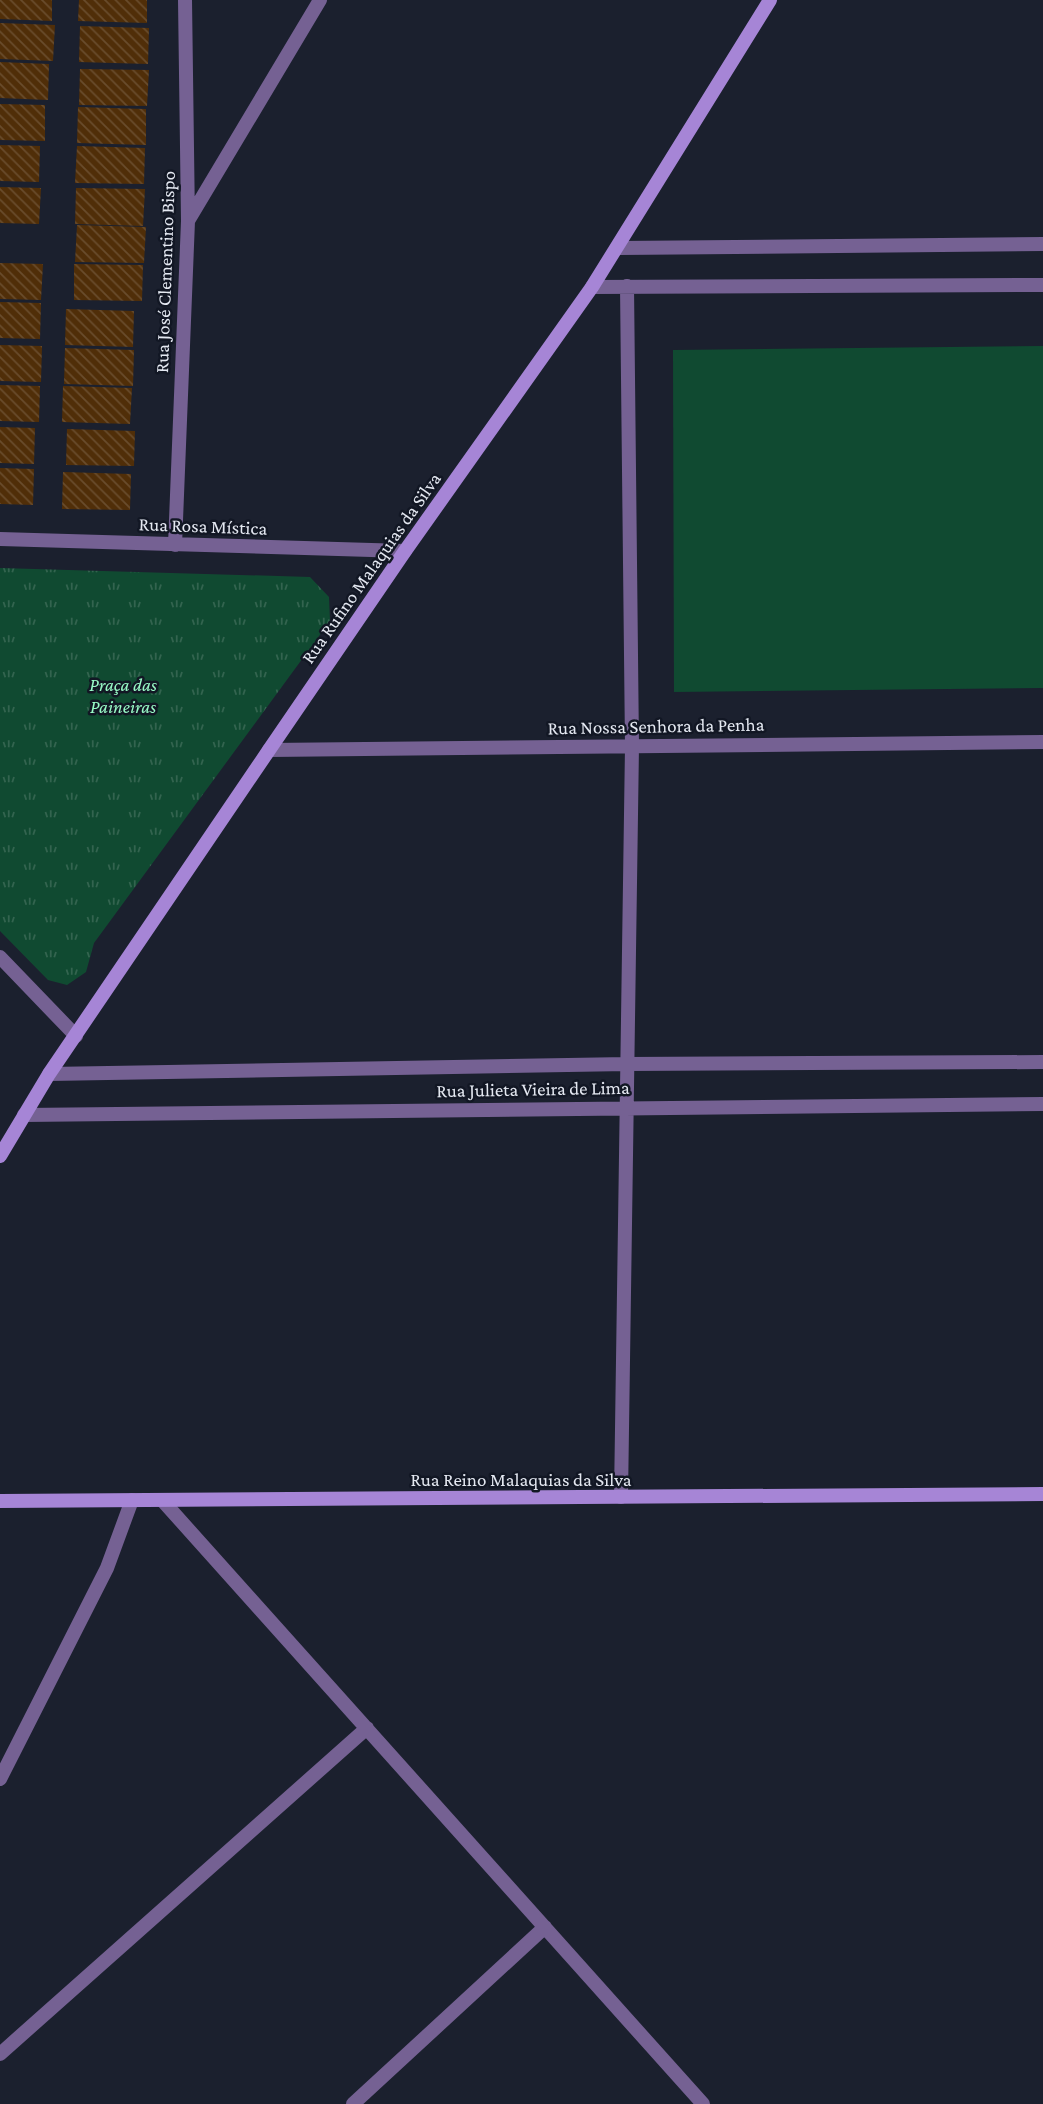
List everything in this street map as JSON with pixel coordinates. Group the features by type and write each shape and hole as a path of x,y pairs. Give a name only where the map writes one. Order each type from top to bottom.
{"street":[{"name":"Rua José Clementino Bispo","path":"175,545 188,222 185,0"},
{"path":"188,222 320,0"},
{"name":"Rua Rufino Malaquias da Silva","path":"0,1156 49,1074 404,551 619,248 770,0"},
{"path":"619,248 1043,244"},
{"path":"592,287 1043,285"},
{"path":"621,1497 632,746 627,286"},
{"name":"Rua Rosa Mística","path":"0,539 404,551"},
{"name":"Rua Nossa Senhora da Penha","path":"269,750 1043,742"},
{"path":"0,957 76,1036"},
{"name":"Rua Julieta Vieira de Lima","path":"49,1074 627,1064 1043,1062"},
{"name":"Rua Julieta Vieira de Lima","path":"24,1115 1043,1104"},
{"name":"Rua Reino Malaquias da Silva","path":"0,1501 1043,1494"},
{"path":"0,1779 107,1568 132,1500"},
{"path":"162,1500 703,2104"},
{"path":"0,2054 367,1728"},
{"path":"353,2104 545,1927"}],"green space":[{"path":"1043,346 1043,688 674,692 673,350"},
{"name":"Praça das Paineiras","path":"0,568 310,577 329,597 330,621 94,943 86,972 67,985 48,980 0,931"}],"building":[{"path":"0,0 52,0 52,21 0,19"},
{"path":"79,0 147,0 147,23 78,21"},
{"path":"0,23 55,25 53,61 0,59"},
{"path":"80,26 149,28 148,64 79,62"},
{"path":"0,62 49,64 48,100 0,98"},
{"path":"80,69 149,70 147,106 79,105"},
{"path":"0,104 45,105 45,141 0,140"},
{"path":"78,107 146,109 146,145 77,143"},
{"path":"0,145 40,146 39,182 0,181"},
{"path":"77,146 145,148 144,184 75,183"},
{"path":"0,187 41,188 39,224 0,223"},
{"path":"76,188 145,189 143,226 75,224"},
{"path":"77,225 146,227 144,263 75,262"},
{"path":"0,263 43,264 41,300 0,299"},
{"path":"74,264 143,265 142,301 74,300"},
{"path":"0,302 41,303 40,339 0,338"},
{"path":"66,309 134,311 133,347 65,345"},
{"path":"0,345 42,346 41,382 0,381"},
{"path":"65,348 134,350 133,386 64,384"},
{"path":"0,385 40,386 39,422 0,421"},
{"path":"63,386 132,388 130,424 62,422"},
{"path":"0,427 35,428 34,464 0,463"},
{"path":"67,429 135,431 134,466 66,465"},
{"path":"0,468 34,469 33,505 0,504"},
{"path":"63,472 131,474 130,510 62,509"}]}
